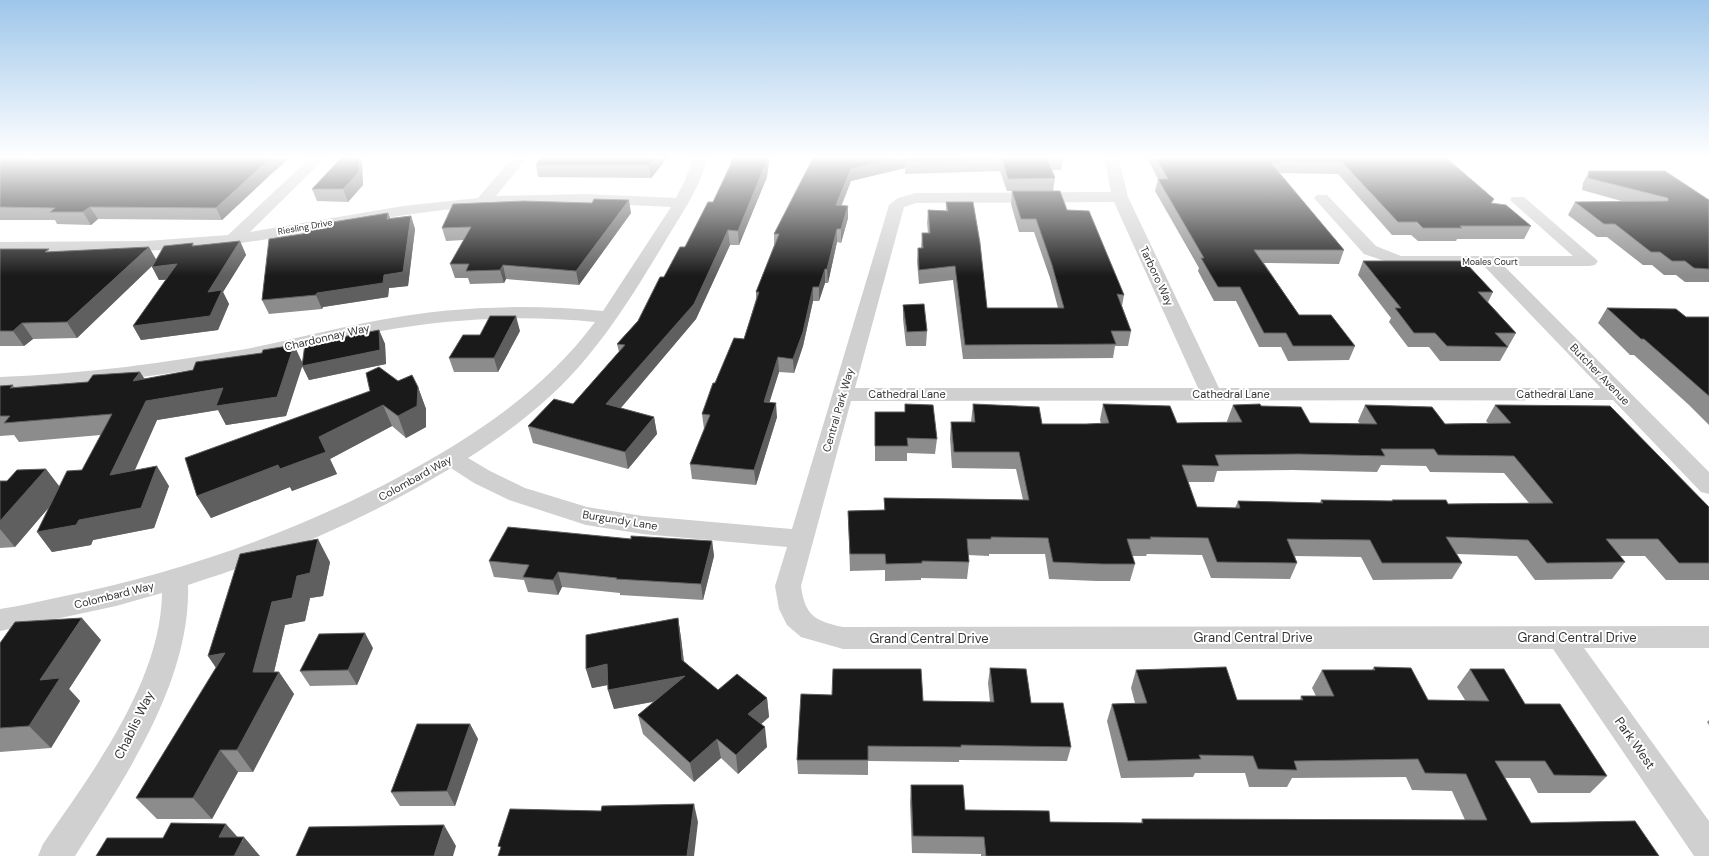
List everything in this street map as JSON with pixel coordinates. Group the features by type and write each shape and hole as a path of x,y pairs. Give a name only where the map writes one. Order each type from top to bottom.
{"street":[{"path":"233,239 278,196"},
{"path":"483,202 488,196"},
{"name":"Colombard Way","path":"0,620 108,598 175,579 256,552 323,524 394,490 451,458 501,425 533,400 564,371 589,343 685,196"},
{"name":"Central Park Way","path":"801,622 794,613 789,602 788,586 894,210 897,205 904,201 916,198 1120,197"},
{"name":"Tarboro Way","path":"1120,197 1211,394"},
{"name":"Riesling Drive","path":"0,246 133,246 233,239 380,214 483,202 585,198 681,203"},
{"name":"Moales Court","path":"1322,198 1370,250 1386,258 1413,262 1589,261 1518,200"},
{"name":"Butcher Avenue","path":"1490,262 1709,486"},
{"name":"Chardonnay Way","path":"0,383 116,374 211,361 283,347 360,329 436,317 483,312 528,311 607,317"},
{"name":"Cathedral Lane","path":"842,394 1619,394"},
{"name":"Burgundy Lane","path":"451,458 482,477 516,494 586,516 643,526 802,539"},
{"name":"Chablis Way","path":"55,856 108,776 140,718 162,667 174,615 175,579"},
{"name":"Grand Central Drive","path":"801,622 820,634 843,638 1709,637"},
{"name":"Park West","path":"1560,637 1709,848"}],"building":[{"path":"0,196 229,196 216,208 90,207 83,212 50,212 55,208 0,207"},
{"path":"716,196 752,196 738,231 728,230 694,304 606,404 654,417 625,452 528,426 554,399 573,404 625,345 617,344 638,321 660,277 664,277 680,247 685,247 708,202 713,202"},
{"path":"794,196 840,196 836,205 848,206 841,229 837,229 827,269 825,269 819,287 813,287 803,332 793,359 778,357 764,402 776,403 754,470 690,464 710,415 702,414 713,383 715,383 734,338 744,339 759,292 756,292 779,234 774,234"},
{"path":"1014,196 1062,196 1067,210 1089,211 1124,295 1117,294 1131,331 1111,331 1116,344 965,345 955,266 919,270 918,248 923,248 922,233 930,233 928,210 948,211 946,202 973,202 980,243 987,308 1064,308 1052,265 1036,219 1021,219"},
{"path":"1168,196 1299,196 1344,250 1254,250 1299,315 1331,315 1355,346 1293,346 1286,333 1264,333 1240,287 1218,287 1201,258 1204,258"},
{"path":"1374,196 1490,196 1494,199 1491,203 1506,205 1531,226 1460,226 1462,228 1423,228 1417,222 1398,222"},
{"path":"1660,196 1703,196 1709,200 1709,269 1694,268 1685,261 1672,261 1660,252 1651,252 1615,224 1604,224 1575,202 1668,201 1668,198"},
{"path":"594,199 629,200 576,271 503,265 500,270 466,271 469,264 450,264 471,227 442,228 453,204 524,201 592,203"},
{"path":"388,213 387,219 411,216 403,272 384,275 383,283 317,293 316,295 262,300 269,239 308,233 308,226"},
{"path":"240,241 208,292 222,290 210,316 133,326 177,264 152,267 164,246 193,243 192,246"},
{"path":"149,247 67,322 22,323 13,331 0,331 0,249 49,249 45,252"},
{"path":"1363,261 1464,261 1493,292 1478,292 1516,333 1495,333 1508,347 1447,346 1435,333 1414,333 1395,308 1401,308"},
{"path":"924,304 927,331 907,332 903,305"},
{"path":"1607,308 1676,309 1686,317 1709,317 1709,396 1644,339 1641,339"},
{"path":"490,316 516,316 494,358 449,358 463,335 480,335"},
{"path":"379,330 380,350 302,366 305,344"},
{"path":"294,345 277,397 216,406 223,388 146,401 110,475 157,466 141,508 79,520 76,525 37,532 67,471 82,470 112,414 4,423 10,416 0,416 0,386 13,385 10,388 88,382 93,375 140,372 133,381 193,370 196,362 262,353 263,350"},
{"path":"379,367 398,381 412,375 418,387 417,406 398,416 383,405 319,437 326,452 280,469 278,465 197,496 185,458 370,391 366,373"},
{"path":"905,404 933,405 937,439 907,438 908,446 875,446 875,412 905,412"},
{"path":"973,404 1039,407 1042,424 1109,423 1103,404 1170,406 1177,423 1242,422 1233,405 1260,404 1261,406 1301,407 1310,423 1377,424 1365,405 1432,407 1445,424 1511,423 1495,405 1610,406 1709,507 1709,563 1679,563 1658,539 1606,539 1625,562 1547,563 1528,540 1446,537 1462,563 1382,563 1370,540 1287,539 1297,563 1217,562 1208,538 1150,537 1151,539 1127,539 1135,564 1053,562 1048,538 991,537 991,539 967,539 969,562 922,561 922,563 886,564 885,554 850,554 848,511 885,510 884,498 1029,500 1019,452 954,452 951,422 975,422","holes":["1381,449 1434,449 1438,455 1514,456 1553,503 1448,504 1446,500 1321,500 1323,503 1238,501 1240,508 1197,507 1182,465 1219,466 1215,455 1299,454 1385,456"]},
{"path":"46,469 0,521 0,481 7,481 17,470"},
{"path":"508,527 631,539 631,536 712,541 701,584 616,579 617,578 558,572 553,580 523,577 529,565 489,561"},
{"path":"318,539 310,573 297,576 292,598 272,602 253,672 279,672 237,750 220,750 193,798 136,798 225,653 208,656 240,554"},
{"path":"82,618 40,680 60,678 29,726 0,728 0,643 15,622"},
{"path":"678,618 682,660 718,690 737,674 767,698 748,714 765,727 736,755 717,739 690,763 638,715 685,676 608,690 607,664 586,669 586,635"},
{"path":"365,633 348,670 300,671 319,634"},
{"path":"1226,667 1237,700 1303,700 1301,696 1334,696 1322,670 1375,670 1374,667 1411,668 1428,700 1489,701 1470,669 1504,669 1525,704 1560,704 1607,776 1554,775 1545,761 1495,761 1531,823 1635,821 1659,856 986,856 984,837 913,836 911,785 963,785 965,810 1049,811 1050,822 1143,823 1142,819 1487,820 1466,774 1425,773 1418,759 1294,761 1297,770 1258,769 1253,756 1199,755 1201,759 1128,761 1112,704 1147,703 1136,670"},
{"path":"990,668 1026,669 1031,703 1063,703 1071,747 961,745 961,747 868,746 868,760 797,760 801,694 832,695 833,669 921,669 923,701 994,702"},
{"path":"417,724 470,724 447,791 391,792"},
{"path":"694,804 687,856 498,856 501,847 498,846 510,809 601,811 602,806"},
{"path":"171,823 226,824 219,837 244,837 234,856 96,856 107,838 163,838"},
{"path":"444,825 434,856 296,856 309,827"}]}
